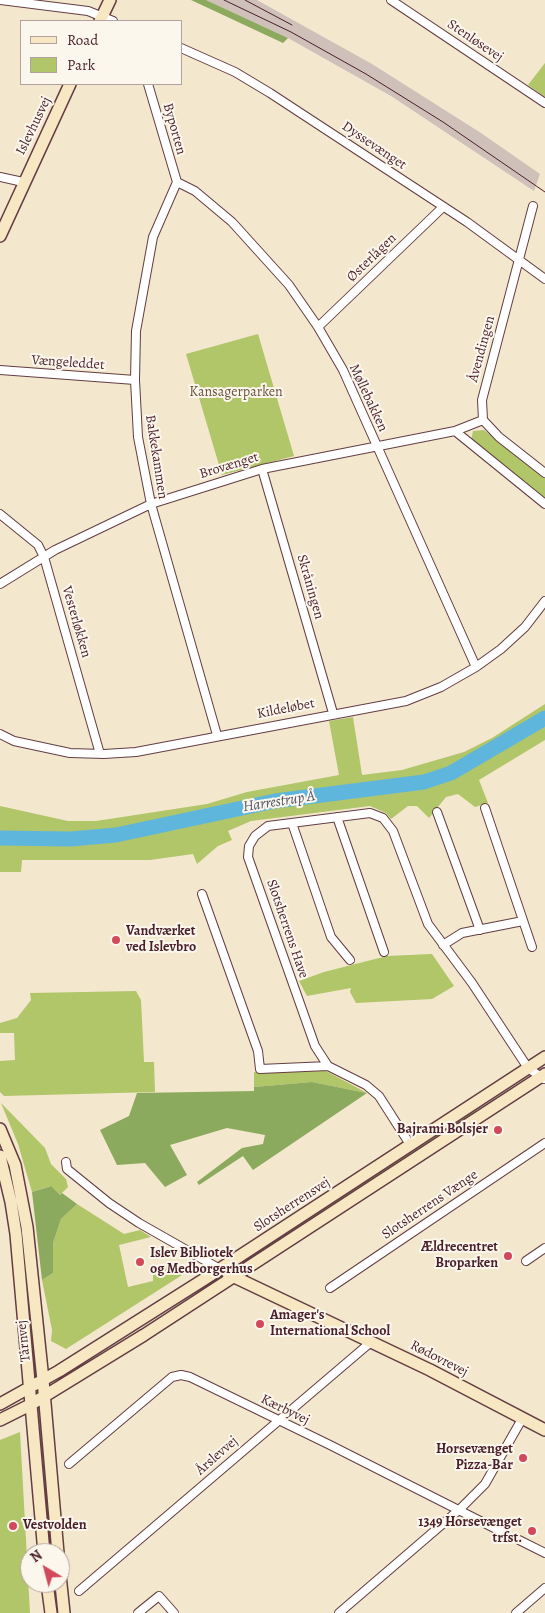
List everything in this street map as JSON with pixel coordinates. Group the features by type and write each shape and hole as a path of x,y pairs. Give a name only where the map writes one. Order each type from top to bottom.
{"street":[{"path":"0,0 88,11 105,20 110,0"},
{"name":"Stenløsevej","path":"391,0 545,103"},
{"name":"Dyssevænget","path":"182,48 235,72 270,93 520,259 545,279"},
{"name":"Islevhusvej","path":"0,236 23,182 70,85"},
{"name":"Byporten","path":"148,85 177,182"},
{"path":"0,176 23,182"},
{"name":"Møllebakken","path":"177,182 195,191 232,222 289,285 318,327 342,370 476,667"},
{"name":"Bakkekammen","path":"177,182 153,236 136,331 135,380 138,437 151,504 217,735"},
{"name":"Åvendingen","path":"483,420 482,400 534,206"},
{"name":"Østerlågen","path":"318,327 443,207"},
{"name":"Vængeleddet","path":"0,370 135,380"},
{"path":"483,420 500,437 545,473"},
{"name":"Brovænget","path":"0,584 44,557 151,504 262,468 455,431 483,420"},
{"path":"455,431 545,504"},
{"name":"Skråningen","path":"262,468 333,713"},
{"name":"Vesterløkken","path":"0,514 38,545 44,557 100,754"},
{"name":"Kildeløbet","path":"0,734 14,741 70,753 136,752 333,713 406,701 441,687 476,667 501,649 525,627 545,601"},
{"path":"485,808 532,947"},
{"path":"437,812 480,930"},
{"name":"Slotsherrens Have","path":"328,1066 315,1046 248,857 249,846 258,832 268,826 370,813 381,816 390,824 428,924 472,983 528,1068"},
{"path":"337,817 384,952"},
{"path":"292,823 331,937 350,960"},
{"path":"202,894 258,1051 260,1069 328,1066 366,1085 378,1096 411,1146"},
{"path":"444,945 462,933 523,921"},
{"name":"Slotsherrensvej","path":"0,1404 43,1380 220,1269 545,1057"},
{"path":"528,1068 544,1076"},
{"name":"Slotsherrensvej","path":"0,1420 30,1405 233,1277 544,1076"},
{"name":"Tårnvej","path":"0,1129 15,1164 24,1212 43,1380 57,1543"},
{"name":"Slotsherrens Vænge","path":"330,1288 545,1143"},
{"name":"Tårnvej","path":"0,1156 11,1202 16,1234 43,1543"},
{"name":"Rødovrevej","path":"66,1162 67,1169 109,1203 139,1223 233,1277 371,1342 545,1430"},
{"path":"526,1260 545,1248"},
{"name":"Årslevvej","path":"79,1591 371,1342"},
{"name":"Kærbyvej","path":"69,1464 172,1377 190,1377 460,1509 506,1534"},
{"path":"339,1613 460,1509 485,1484 522,1419"},
{"path":"519,1540 545,1553"},
{"path":"516,1613 545,1588"},
{"path":"48,1593 51,1613"},
{"path":"62,1593 64,1613"},
{"path":"138,1613 159,1596 174,1613"}],"shaded area":[{"path":"206,0 257,0 372,64 481,133 540,174 534,191 391,96 288,38"}],"green space":[{"path":"191,0 206,0 288,38 283,43"},
{"path":"545,63 545,97 528,85"},
{"name":"Kansagerparken","path":"258,334 294,456 222,475 186,354"},
{"path":"484,430 545,478 545,501 471,441 473,431"},
{"path":"545,704 545,740 479,780 488,803 475,807 458,794 446,797 429,818 417,806 408,806 391,819 386,813 370,806 251,821 228,831 232,840 218,846 197,864 193,854 150,860 22,860 21,872 0,872 0,806 68,821 96,821 207,804 247,792 339,775 329,721 353,717 362,775 402,770 464,752 492,738"},
{"path":"432,954 454,986 432,999 356,1003 350,992 351,988 307,996 299,981 324,972 387,956"},
{"path":"136,991 141,1000 144,1062 154,1062 155,1092 4,1096 0,1092 0,1061 15,1060 14,1033 0,1033 0,1023 17,1018 31,1000 30,993"},
{"path":"326,1071 367,1093 312,1082 254,1087 254,1072"},
{"path":"312,1082 367,1093 253,1170 243,1156 199,1185 197,1182 242,1148 263,1144 265,1135 227,1128 170,1145 187,1175 165,1187 145,1163 117,1165 100,1130 129,1116 137,1093 254,1091 254,1087"},
{"path":"483,1102 484,1104 469,1116 285,1237 284,1235"},
{"path":"1,1103 45,1148 51,1164 66,1179 68,1187 60,1195 50,1186 32,1192 18,1144"},
{"path":"51,1186 60,1195 62,1193 77,1204 61,1219 53,1243 53,1273 42,1280 32,1192"},
{"path":"77,1204 124,1234 140,1230 151,1237 119,1245 128,1287 153,1281 153,1272 167,1263 190,1270 66,1349 51,1341 52,1330 42,1280 53,1273 53,1243 61,1219"},
{"name":"Vestvolden","path":"20,1432 26,1543 20,1543 20,1593 29,1593 30,1613 0,1613 0,1440"}],"waterway":[{"name":"Harrestrup Å","path":"0,838 71,839 116,835 275,801 424,782 451,773 545,718"}],"tram line":[{"path":"224,0 291,32 366,74 443,122 545,192"},
{"path":"245,0 292,25"}],"place":[{"name":"Vandværket ved Islevbro","path":"116,940"},
{"name":"Bajrami Bolsjer","path":"498,1130"},
{"name":"Ældrecentret Broparken","path":"508,1256"},
{"name":"Islev Bibliotek og Medborgerhus","path":"140,1262"},
{"name":"Amager's International School","path":"260,1324"},
{"name":"Horsevænget Pizza-Bar","path":"523,1458"},
{"name":"Vestvolden","path":"13,1526"},
{"name":"1349 Horsevænget trfst.","path":"532,1531"}]}
